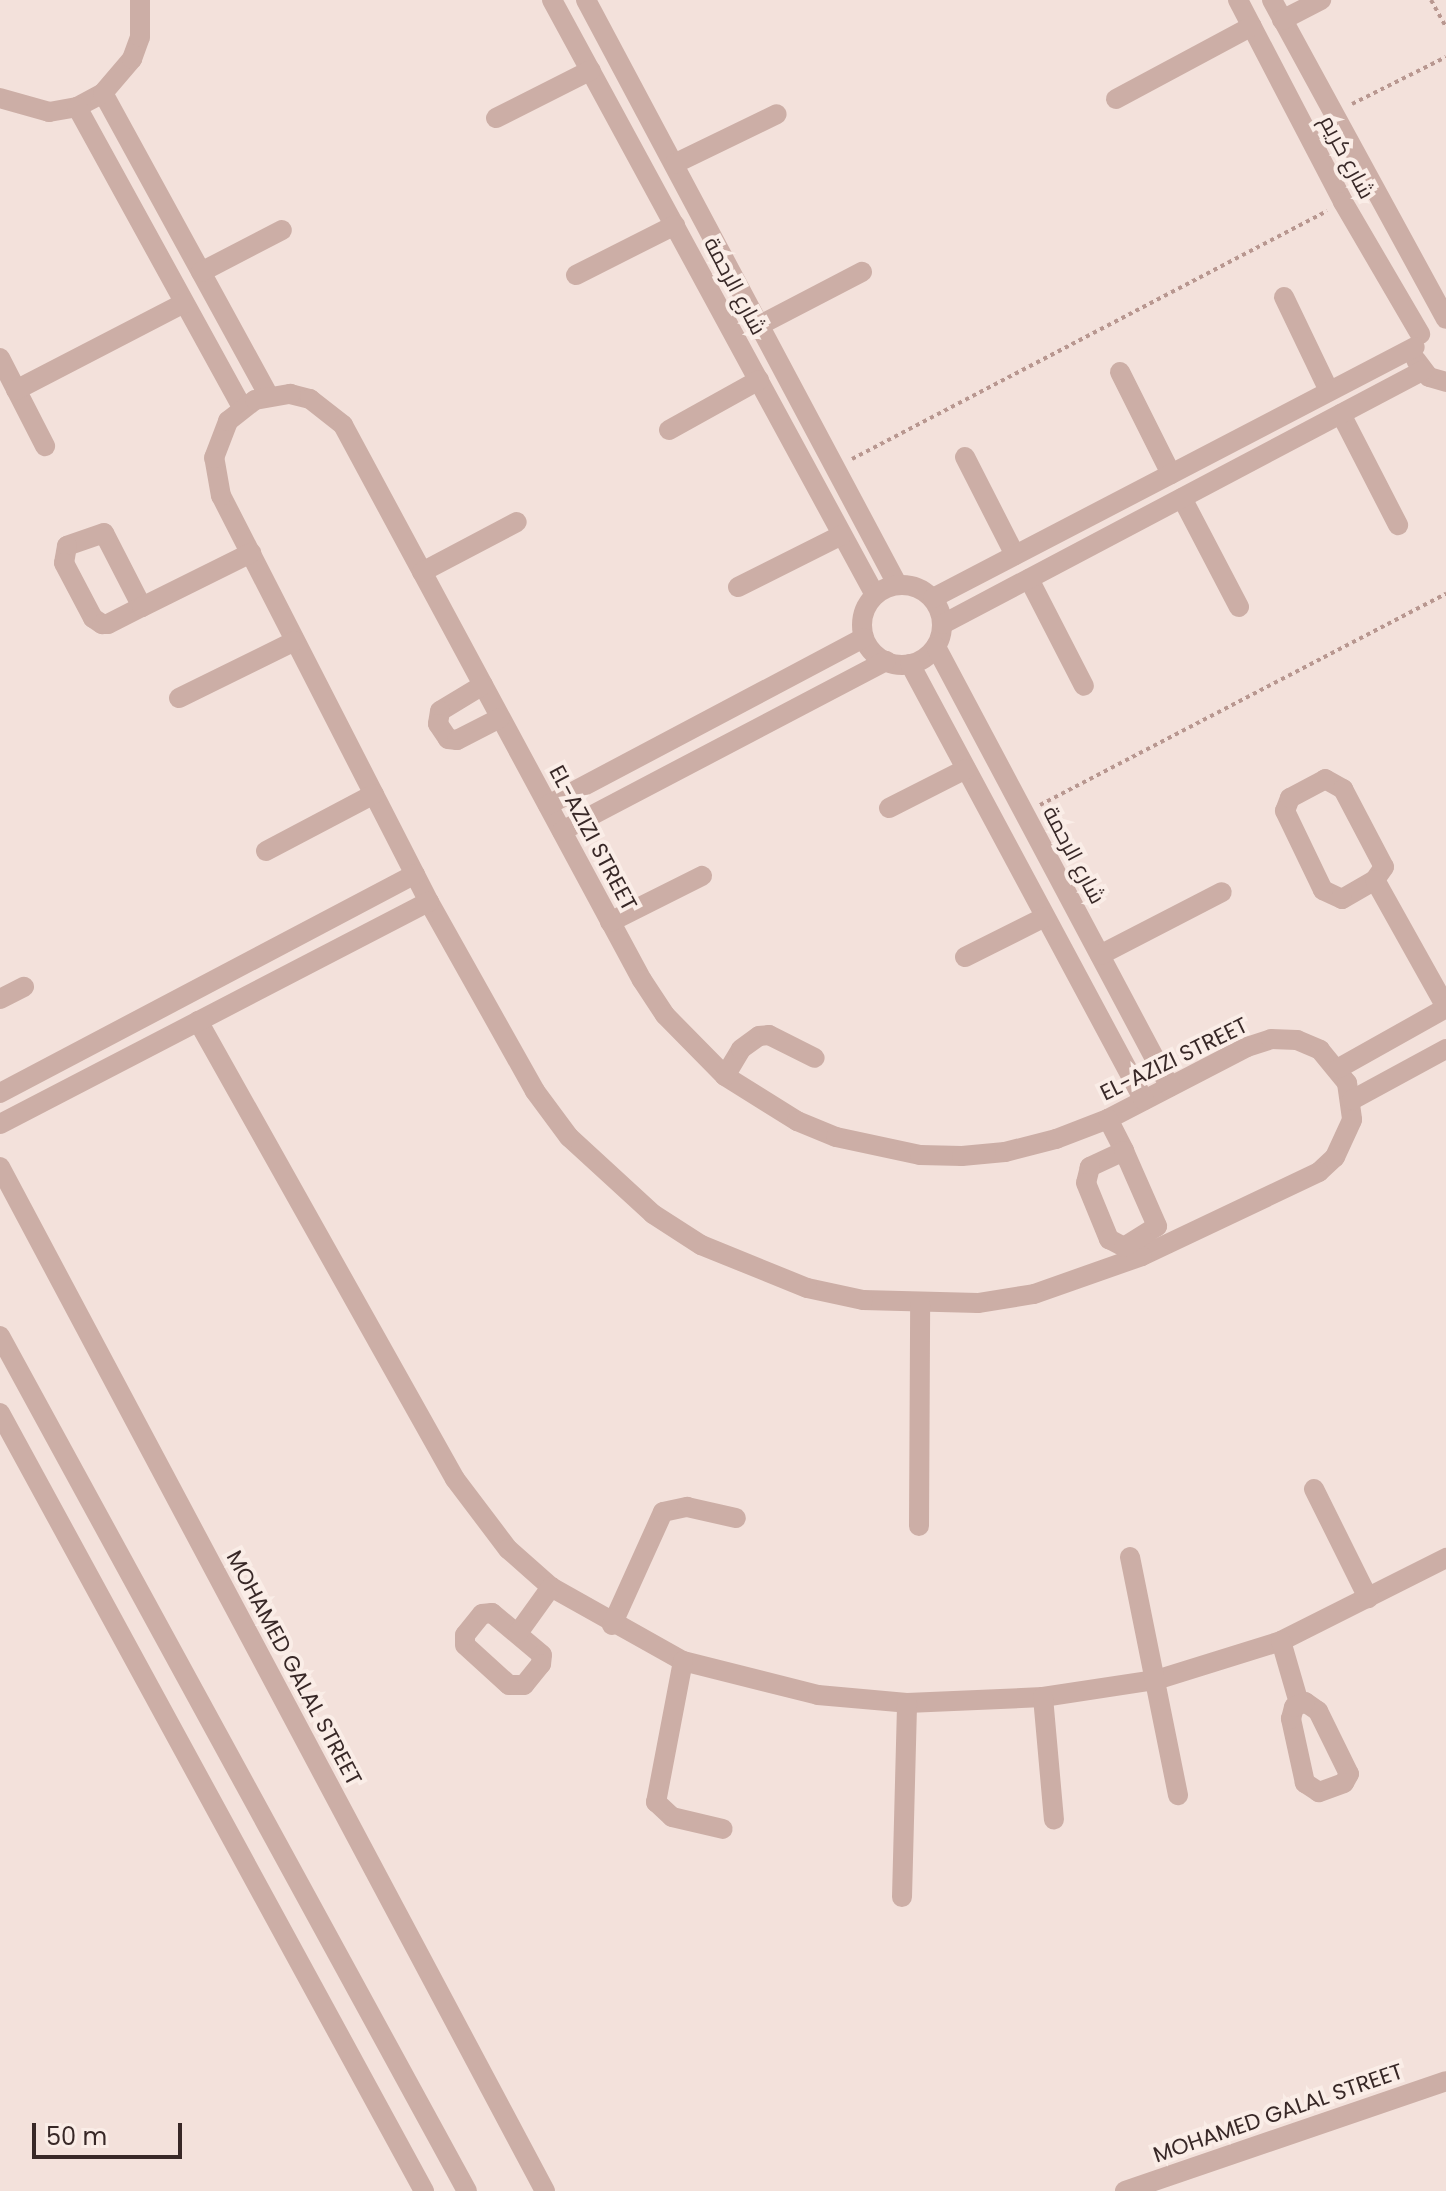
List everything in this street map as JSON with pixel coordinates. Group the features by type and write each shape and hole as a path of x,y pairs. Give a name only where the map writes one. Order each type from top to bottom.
{"street":[{"path":"0,98 49,112 77,107 103,93 132,59 140,37 140,0"},
{"name":"شارع الرحمة","path":"552,0 875,595"},
{"name":"شارع الرحمة","path":"588,0 897,584"},
{"name":"شارع كريم","path":"1238,0 1418,340 1422,371"},
{"name":"شارع كريم","path":"1272,0 1331,114 1446,320"},
{"path":"1282,20 1321,0"},
{"path":"1116,99 1252,26"},
{"path":"496,118 591,70"},
{"path":"103,93 268,395 242,407 218,439 215,478 429,902 535,1091 569,1137 631,1196 701,1245 753,1270 807,1288 920,1305 1034,1294 1142,1256 1319,1172 1335,1157 1352,1120 1352,1100 1339,1068 1446,1008 1375,880"},
{"path":"77,107 242,407"},
{"path":"674,164 777,114"},
{"path":"576,275 675,225"},
{"path":"201,272 282,230"},
{"path":"760,325 862,272"},
{"path":"1284,297 1329,391"},
{"path":"16,390 184,303"},
{"path":"933,598 1329,391 1418,340 1446,320"},
{"path":"0,358 45,446"},
{"path":"943,624 1422,371 1446,382"},
{"path":"1120,372 1171,474"},
{"path":"669,430 759,380"},
{"name":"EL-AZIZI STREET","path":"268,395 310,399 343,425 610,922 665,1015 725,1076 810,1127 877,1149 920,1155 1005,1152 1108,1119 1271,1039 1297,1040 1320,1050 1339,1068"},
{"path":"1341,414 1398,525"},
{"path":"965,457 1015,555"},
{"path":"1182,498 1239,607"},
{"path":"422,572 517,522"},
{"path":"142,607 104,533 67,546 64,563 97,622 108,624 251,553"},
{"path":"738,587 842,535"},
{"path":"1029,579 1084,686"},
{"path":"562,831 886,661 910,664 936,647 943,624 933,598 923,590 897,584 875,595 863,615 864,638 886,661"},
{"path":"548,805 864,638"},
{"path":"179,698 295,641"},
{"name":"شارع الرحمة","path":"936,647 1170,1087"},
{"path":"910,664 1144,1100"},
{"path":"483,685 440,711 438,724 448,739 457,740 500,718"},
{"path":"889,808 966,769"},
{"path":"1325,779 1339,783 1382,861 1382,874 1375,880 1342,899 1328,895 1286,819 1290,798 1325,779"},
{"path":"266,851 374,794"},
{"path":"0,1093 415,874"},
{"path":"610,922 702,876"},
{"path":"1100,955 1222,892"},
{"path":"0,1124 429,902"},
{"path":"965,957 1045,917"},
{"path":"0,999 24,987"},
{"path":"198,1021 455,1479 508,1549 551,1587 612,1625 683,1661 818,1695 907,1703 1043,1697 1156,1680 1281,1641 1446,1558"},
{"path":"725,1076 741,1049 759,1036 769,1035 815,1058"},
{"path":"1352,1100 1446,1049"},
{"path":"1108,1119 1124,1151 1157,1226 1124,1247 1109,1239 1086,1177 1090,1167 1124,1151"},
{"name":"MOHAMED GALAL STREET","path":"0,1167 545,2191"},
{"path":"919,1526 920,1305"},
{"path":"0,1336 467,2191"},
{"path":"0,1413 424,2191"},
{"path":"1314,1489 1368,1598"},
{"path":"612,1625 663,1512 687,1507 736,1518"},
{"path":"1130,1557 1178,1795"},
{"path":"518,1633 551,1587"},
{"path":"1281,1641 1299,1703"},
{"path":"683,1661 656,1802 672,1817 723,1829"},
{"path":"1043,1697 1054,1820"},
{"path":"902,1897 907,1703"},
{"name":"MOHAMED GALAL STREET","path":"1125,2191 1446,2081"}],"path":[{"path":"1431,0 1446,27"},
{"path":"1331,114 1446,57"},
{"path":"836,467 1343,202"},
{"path":"1024,813 1446,594"}]}
